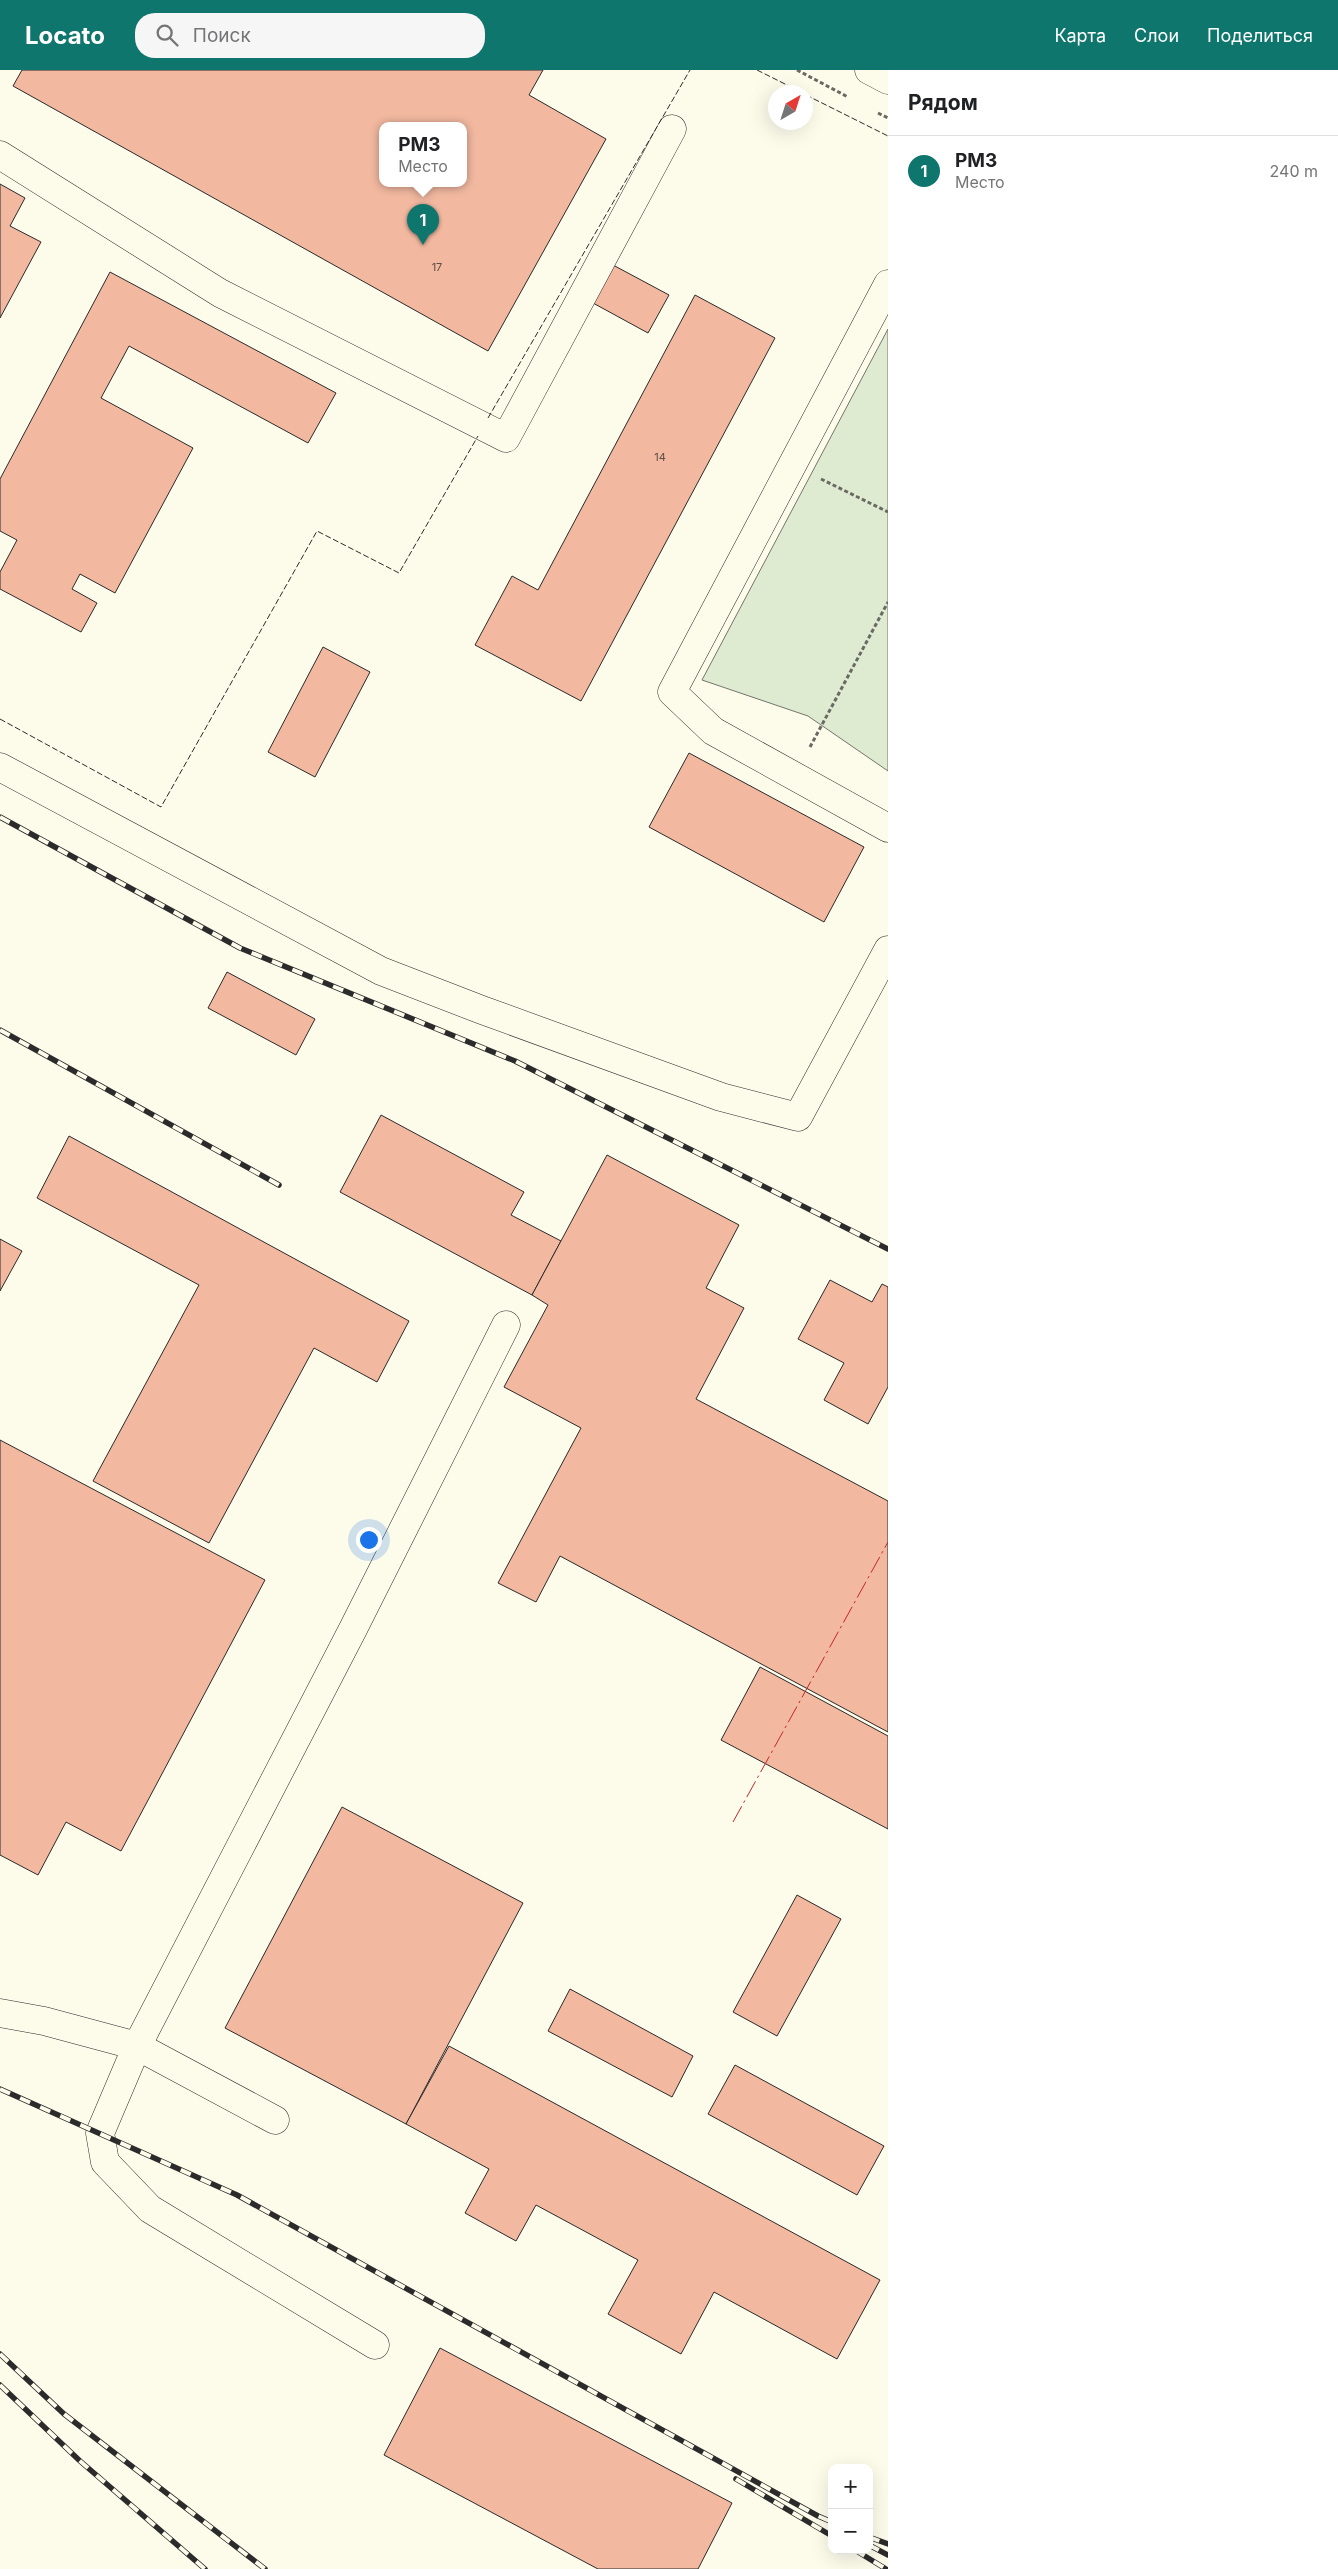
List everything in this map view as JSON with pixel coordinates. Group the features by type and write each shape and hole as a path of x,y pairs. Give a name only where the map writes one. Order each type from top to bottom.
{"street":[{"path":"869,70 888,80"},
{"path":"0,155 220,293 506,438 672,129"},
{"path":"888,284 672,692 713,731 888,828"},
{"path":"0,767 381,971 721,1097 798,1117 888,950"},
{"path":"375,2346 150,2209 106,2162 100,2133 136,2046 353,1629 506,1324"},
{"path":"0,2013 44,2021 136,2046 275,2120"}],"path":[{"path":"797,70 855,101"},
{"path":"872,110 888,118"},
{"path":"792,464 888,512"},
{"path":"794,776 888,602"}],"green space":[{"path":"888,329 888,771 808,716 702,680"}],"building":[{"path":"22,70 543,70 529,95 606,139 488,351 13,86"},
{"path":"0,184 25,198 10,226 41,242 0,318"},
{"path":"613,265 669,295 648,333 593,303"},
{"path":"110,272 336,393 308,443 129,346 101,398 193,448 115,593 80,574 72,589 97,603 81,632 0,589 0,572 17,540 0,531 0,479"},
{"path":"695,295 775,338 581,701 475,645 512,576 538,590"},
{"path":"323,647 370,672 315,777 268,752"},
{"path":"689,753 864,847 824,922 649,827"},
{"path":"227,972 315,1019 296,1055 208,1008"},
{"path":"381,1115 524,1192 511,1215 561,1241 532,1295 340,1192"},
{"path":"69,1136 409,1321 377,1382 314,1348 209,1543 93,1481 199,1285 37,1198"},
{"path":"607,1155 739,1225 706,1288 744,1308 696,1399 888,1501 888,1732 560,1556 536,1602 498,1583 581,1428 504,1387 548,1305 532,1295"},
{"path":"0,1239 22,1251 0,1291"},
{"path":"830,1280 872,1302 882,1284 888,1287 888,1387 868,1424 824,1400 844,1363 798,1339"},
{"path":"0,1440 265,1580 121,1851 66,1822 38,1875 0,1855"},
{"path":"760,1667 888,1736 888,1829 721,1740"},
{"path":"342,1807 523,1903 406,2124 225,2028"},
{"path":"797,1895 841,1919 777,2036 733,2012"},
{"path":"570,1989 693,2056 672,2097 548,2031"},
{"path":"449,2046 880,2280 837,2359 714,2292 681,2354 608,2314 638,2260 536,2205 516,2241 465,2213 489,2169 406,2124"},
{"path":"735,2065 884,2146 857,2195 708,2114"},
{"path":"440,2348 732,2503 698,2569 598,2569 384,2455"}],"railway":[{"path":"0,817 240,948 515,1061 888,1249"},
{"path":"0,1030 279,1185"},
{"path":"0,2089 237,2195 828,2520"},
{"path":"0,2354 64,2414 265,2569"},
{"path":"0,2385 80,2461 205,2569"},
{"path":"736,2479 828,2534"},
{"path":"873,2538 888,2544"},
{"path":"873,2547 888,2555"},
{"path":"862,2554 886,2569"}],"fence":[{"path":"488,418 690,70"},
{"path":"757,70 787,85"},
{"path":"813,98 888,136"},
{"path":"0,719 161,807 317,531 399,573 478,436"}],"power":[{"path":"733,1822 888,1542"}],"place":[{"name":"РМЗ","path":"423,245"}]}
